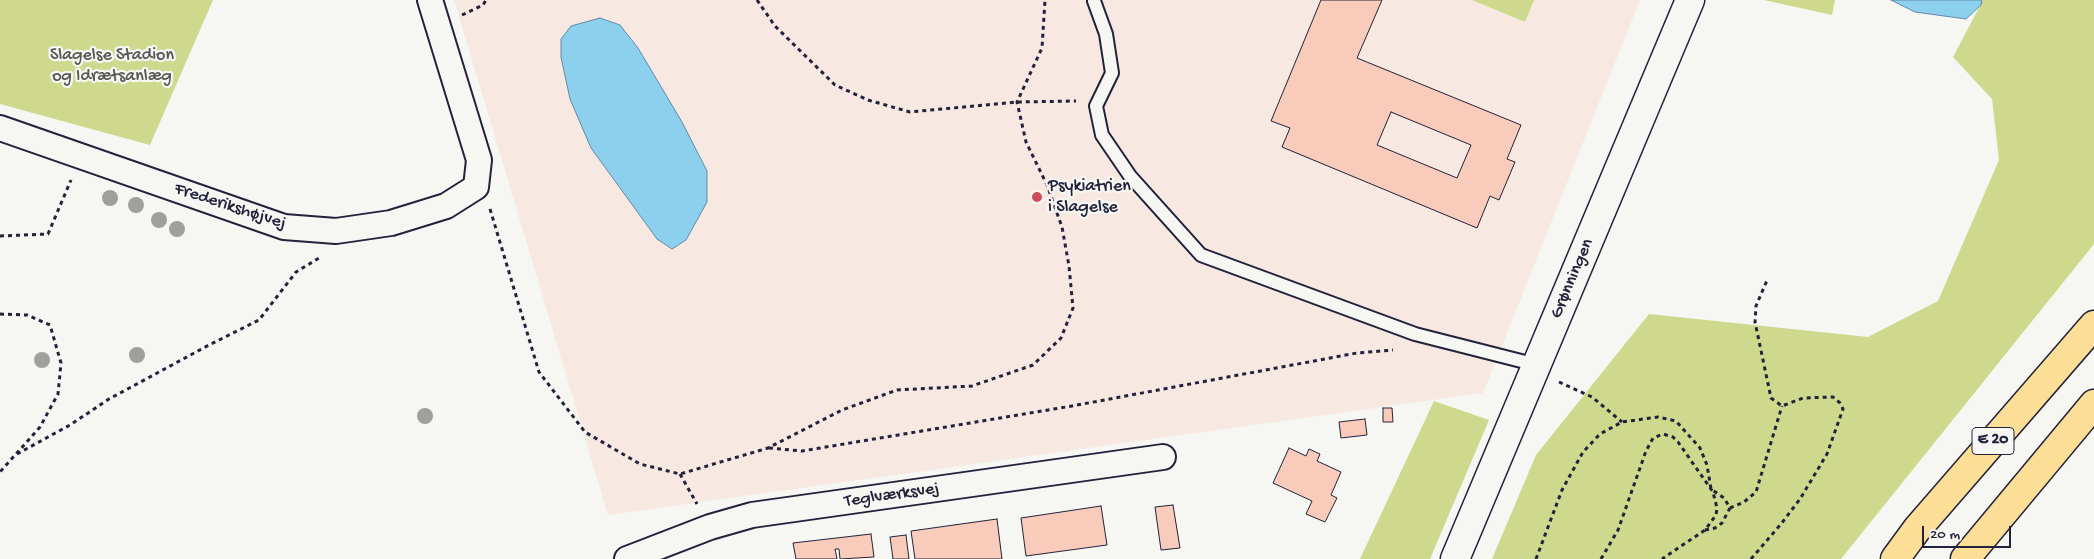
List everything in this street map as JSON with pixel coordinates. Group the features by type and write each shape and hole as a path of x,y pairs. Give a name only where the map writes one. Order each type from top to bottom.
{"highway":[{"name":"E 20","path":"1895,559 1917,529 2094,325"},
{"path":"1965,559 2094,404"}],"main road":[{"name":"Grønningen","path":"1455,559 1690,0"}],"street":[{"path":"430,0 479,160 476,187"},
{"name":"Frederikshøjvej","path":"0,128 284,226 336,231 391,223 446,206 476,187"},
{"name":"Teglværksvej","path":"627,559 710,527 752,515 1163,458"}],"lane":[{"path":"1094,2 1106,34 1112,73 1096,106 1102,135 1130,176 1201,255 1424,336 1537,365"}],"path":[{"path":"758,0 775,26 806,59 835,85 868,100 910,112 1017,102 1098,100"},
{"path":"476,187 491,212 540,372 585,432 640,464 680,474 768,448 842,410 897,390 972,386 1033,365 1061,338 1073,308 1069,266 1062,228 1047,185 1026,142 1017,102 1042,48 1045,0"},
{"path":"0,236 48,234 80,157"},
{"path":"17,454 70,425 118,395 259,320 296,272 320,257"},
{"path":"1768,278 1756,306 1755,322 1771,398 1782,406"},
{"path":"0,314 27,315 50,326 60,363 58,394 40,427 0,472"},
{"path":"768,448 802,450 1072,406 1357,353 1416,349 1424,336"},
{"path":"1559,383 1592,397 1622,422"},
{"path":"1751,559 1781,524 1814,477 1827,454 1843,409 1840,403 1833,397 1803,398 1782,406"},
{"path":"1704,530 1715,528 1722,524 1730,508 1744,502 1756,492 1782,406"},
{"path":"1536,559 1562,490 1584,452 1600,434 1622,422 1658,417 1676,420 1700,448 1707,465 1711,489 1717,508 1716,515 1704,530 1663,558"},
{"path":"1601,559 1618,530 1646,451 1653,438 1663,434 1673,437 1711,489 1724,498 1730,508"},
{"path":"680,474 710,527"}],"shaded area":[{"name":"Psykiatrien i Slagelse","path":"454,0 1640,0 1483,393 608,515"}],"green space":[{"name":"Slagelse Stadion og Idrætsanlæg","path":"0,0 213,0 150,145 0,104"},
{"path":"1472,0 1534,0 1525,22"},
{"path":"1764,0 1835,0 1832,15"},
{"path":"1983,0 2094,0 2094,244 1841,559 1492,559 1536,455 1649,314 1868,337 1938,301 1999,160 1992,99 1953,57"},
{"path":"1434,401 1489,420 1430,559 1360,559"}],"water":[{"path":"1891,0 1982,0 1981,5 1966,19 1915,12"},
{"path":"600,18 620,25 638,48 682,122 707,171 707,202 686,240 672,249 657,239 591,148 570,99 561,57 561,39 571,26"}],"building":[{"path":"1321,0 1382,0 1357,58 1521,125 1507,159 1515,162 1499,200 1490,196 1477,228 1282,147 1290,128 1271,121","holes":["1391,112 1471,145 1457,178 1377,145"]},
{"path":"1383,408 1392,408 1393,422 1383,422"},
{"path":"1365,419 1367,435 1341,438 1339,422"},
{"path":"1289,448 1306,456 1309,449 1320,454 1317,461 1341,472 1331,495 1337,498 1325,522 1306,514 1312,501 1273,483"},
{"path":"1173,505 1180,548 1161,550 1155,507"},
{"path":"1101,506 1107,545 1026,556 1021,518"},
{"path":"997,519 1002,559 915,559 911,531"},
{"path":"871,534 874,557 840,559 839,549 835,549 837,559 796,559 793,543"},
{"path":"906,535 909,559 893,559 890,537"}],"place":[{"name":"Psykiatrien i Slagelse","path":"1037,197"}]}
